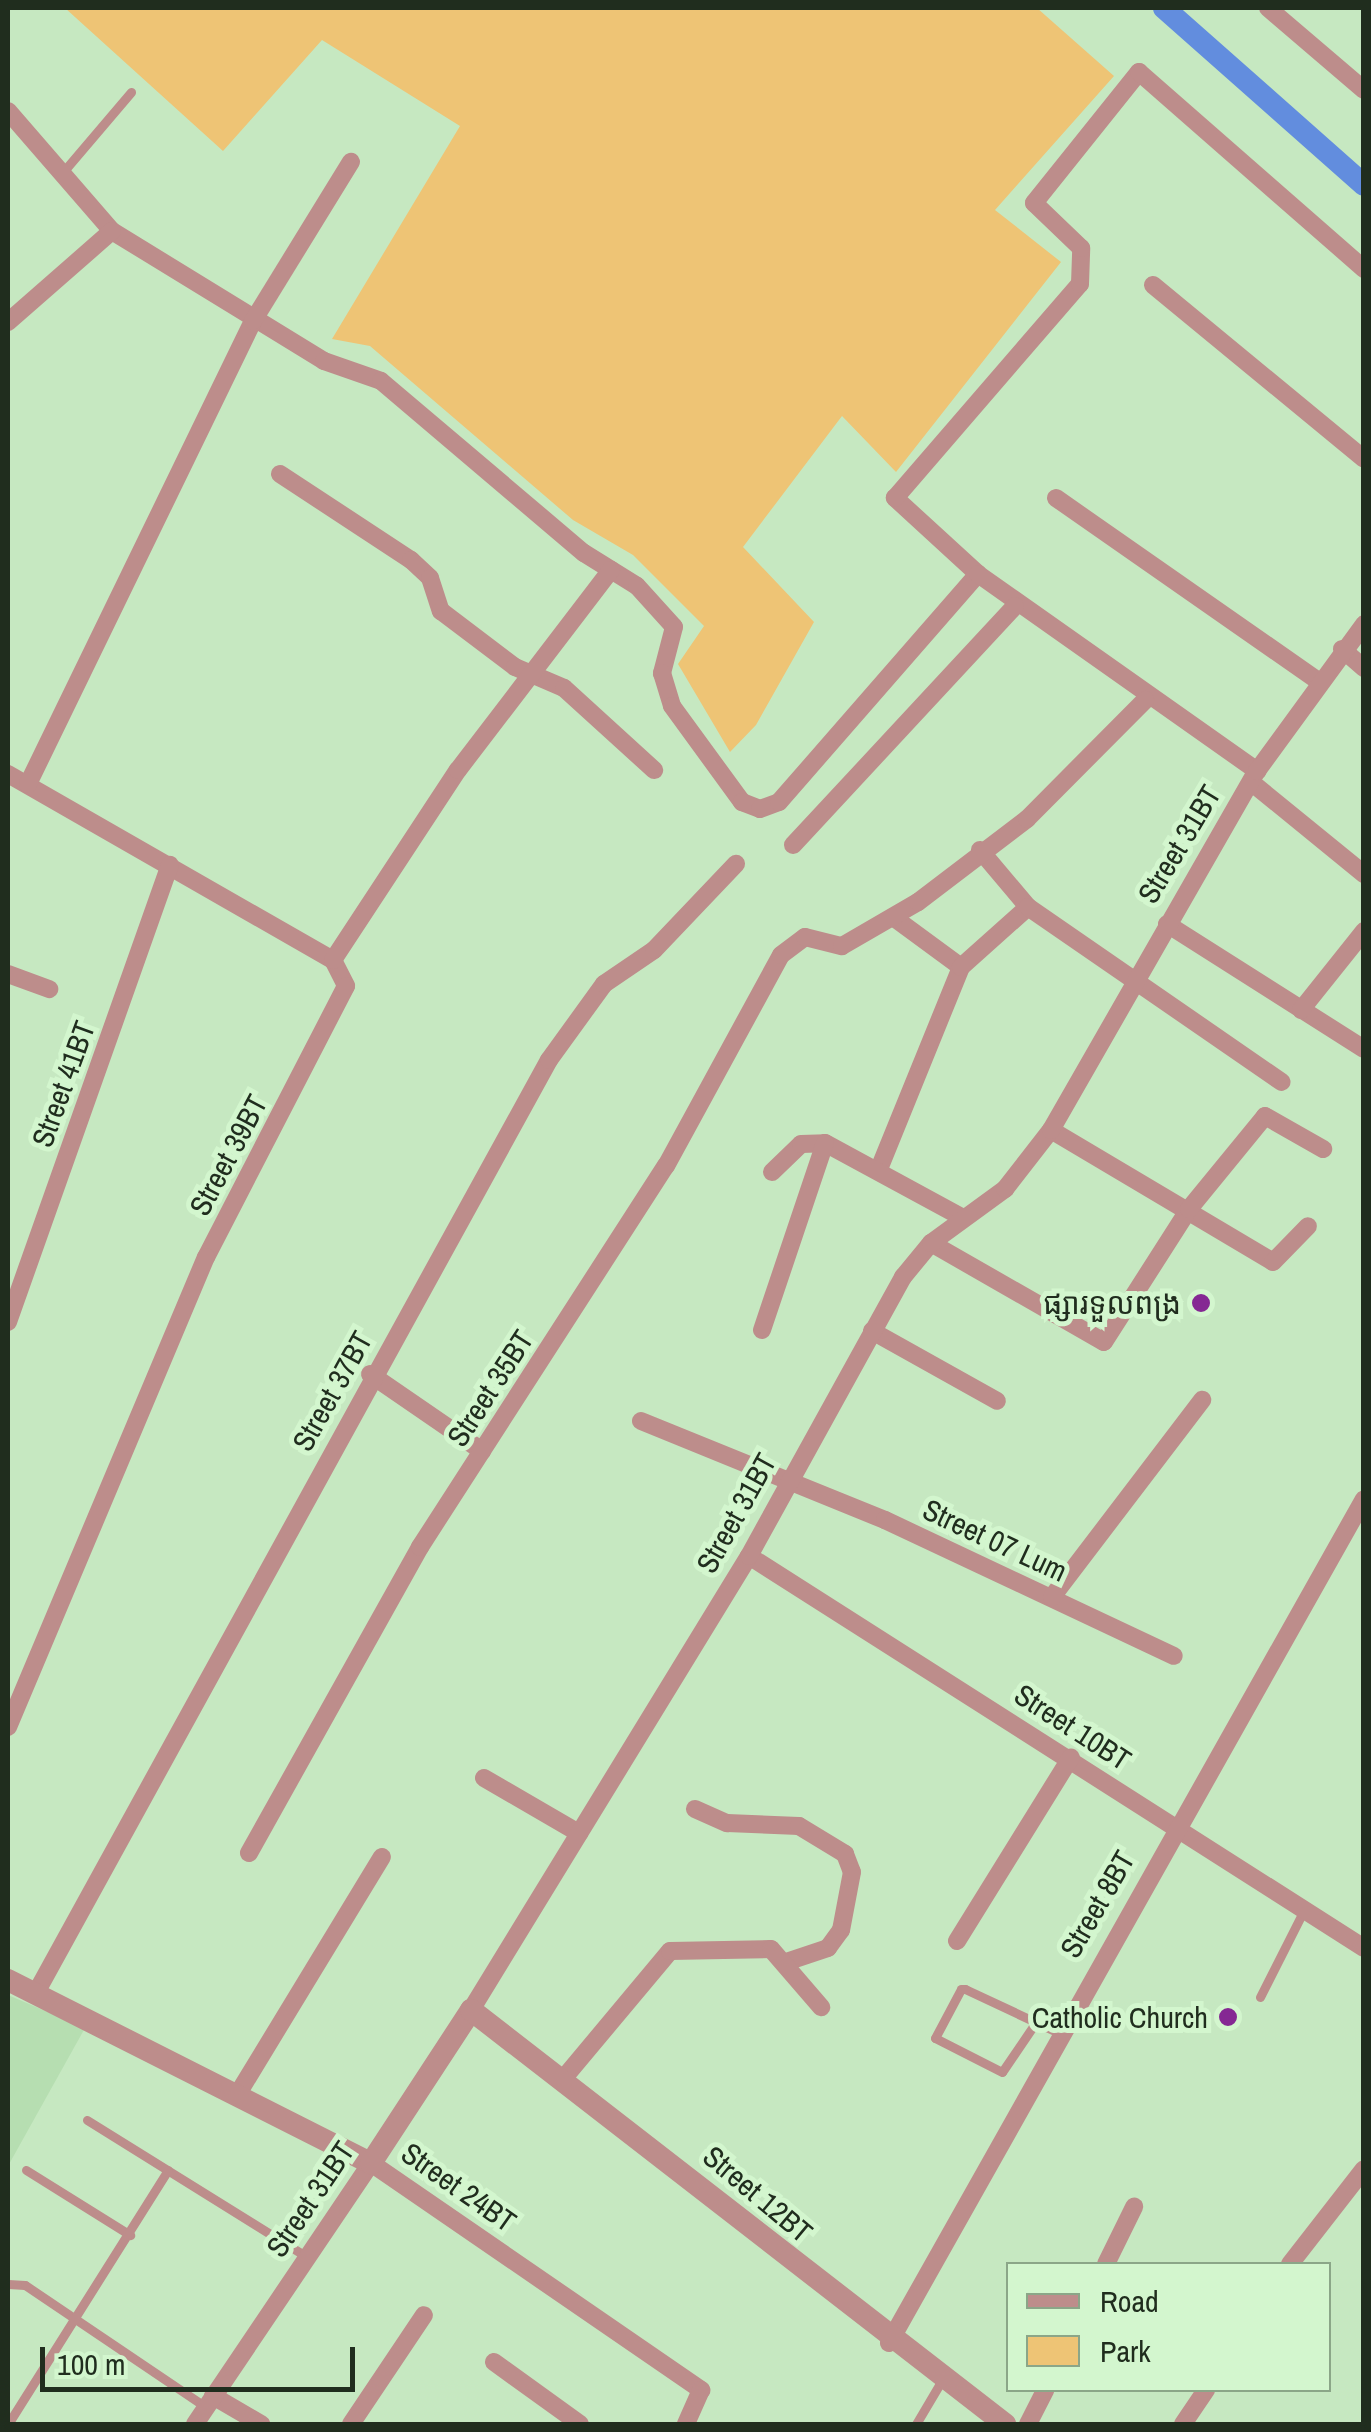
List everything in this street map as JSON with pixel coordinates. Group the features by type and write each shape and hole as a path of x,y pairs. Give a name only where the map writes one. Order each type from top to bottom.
{"street":[{"path":"1268,8 1364,90"},
{"path":"1364,270 1140,72 1034,202 1081,248 1080,284 895,498 1015,606 1254,776 1364,874"},
{"path":"8,111 112,231 253,321 380,381 611,570 674,627 662,673 672,706 742,802 760,809 779,802 978,574"},
{"path":"28,784 253,321 351,162"},
{"path":"8,322 112,231"},
{"path":"1153,286 1364,459"},
{"path":"280,474 411,560 430,578 441,610 530,676 564,688 654,770"},
{"path":"1056,498 1318,681"},
{"path":"8,774 333,960 530,676 611,570"},
{"path":"793,845 1015,606"},
{"name":"Street 31BT","path":"195,2424 470,2010 749,1556 872,1331 931,1242 1005,1190 1051,1130 1130,982 1254,776 1318,681 1364,624"},
{"path":"1342,650 1364,668"},
{"path":"962,967 893,917 1027,818 1145,700"},
{"path":"980,850 1028,907 1130,982 1282,1082"},
{"name":"Street 37BT","path":"38,1991 370,1374 578,1014 736,864"},
{"name":"Street 41BT","path":"8,1322 170,865"},
{"path":"879,1168 962,967 1028,907"},
{"name":"Street 35BT","path":"248,1853 482,1452 666,1166 781,956 805,938 842,946 893,917"},
{"path":"1166,924 1364,1049"},
{"path":"1301,1010 1364,931"},
{"name":"Street 39BT","path":"8,1727 206,1258 335,1016 346,986 333,960"},
{"path":"8,974 49,989"},
{"path":"931,1242 1104,1342 1188,1209 1265,1116 1323,1148"},
{"path":"1051,1130 1272,1262 1308,1226"},
{"path":"762,1330 826,1143"},
{"path":"772,1172 801,1144 826,1143 879,1168 963,1218"},
{"path":"872,1331 997,1401"},
{"path":"370,1374 482,1452"},
{"path":"1052,1597 1202,1400"},
{"name":"Street 07 Lum","path":"641,1421 789,1481 1052,1597 1174,1656"},
{"name":"Street 8BT","path":"889,2343 1057,2032 1364,1499"},
{"name":"Street 10BT","path":"749,1556 1071,1757 1173,1828 1364,1948"},
{"path":"957,1942 1071,1757"},
{"path":"484,1778 579,1833"},
{"path":"695,1808 727,1823 799,1826 845,1854 852,1872 841,1930 828,1948 789,1962"},
{"path":"240,2092 382,1857"},
{"path":"563,2079 670,1951 771,1948 789,1962 820,2007"},
{"name":"Street 24BT","path":"8,1980 38,1991 240,2092 371,2163 701,2390 686,2424"},
{"name":"Street 12BT","path":"470,2010 563,2079 889,2343 1004,2424"},
{"path":"1292,2262 1364,2169"},
{"path":"1107,2262 1134,2206"},
{"path":"351,2424 424,2316"},
{"path":"494,2362 580,2424"},
{"path":"1028,2424 1044,2392"},
{"path":"1183,2424 1205,2392"},
{"path":"210,2401 261,2424"}],"lane":[{"path":"62,172 131,92"},
{"path":"1260,1997 1302,1912"},
{"path":"1036,2022 1002,2072 936,2038 961,1989 1036,2022 1057,2032"},
{"path":"87,2120 308,2257"},
{"path":"26,2170 130,2235"},
{"path":"10,2417 74,2323 168,2170"},
{"path":"8,2284 24,2286 74,2323 210,2401"},
{"path":"916,2424 942,2380"}],"shaded area":[{"path":"8,1995 85,2028 8,2166"}],"green space":[{"path":"65,8 1037,8 1114,76 995,210 1061,262 896,472 842,416 743,547 814,622 756,725 730,752 678,664 704,626 633,555 573,520 370,346 332,339 460,126 322,40 223,151"}],"waterway":[{"path":"1164,8 1364,185"}],"place":[{"name":"ផ្សារទួលពង្រ","path":"1201,1303"},
{"name":"Catholic Church","path":"1228,2017"}]}
